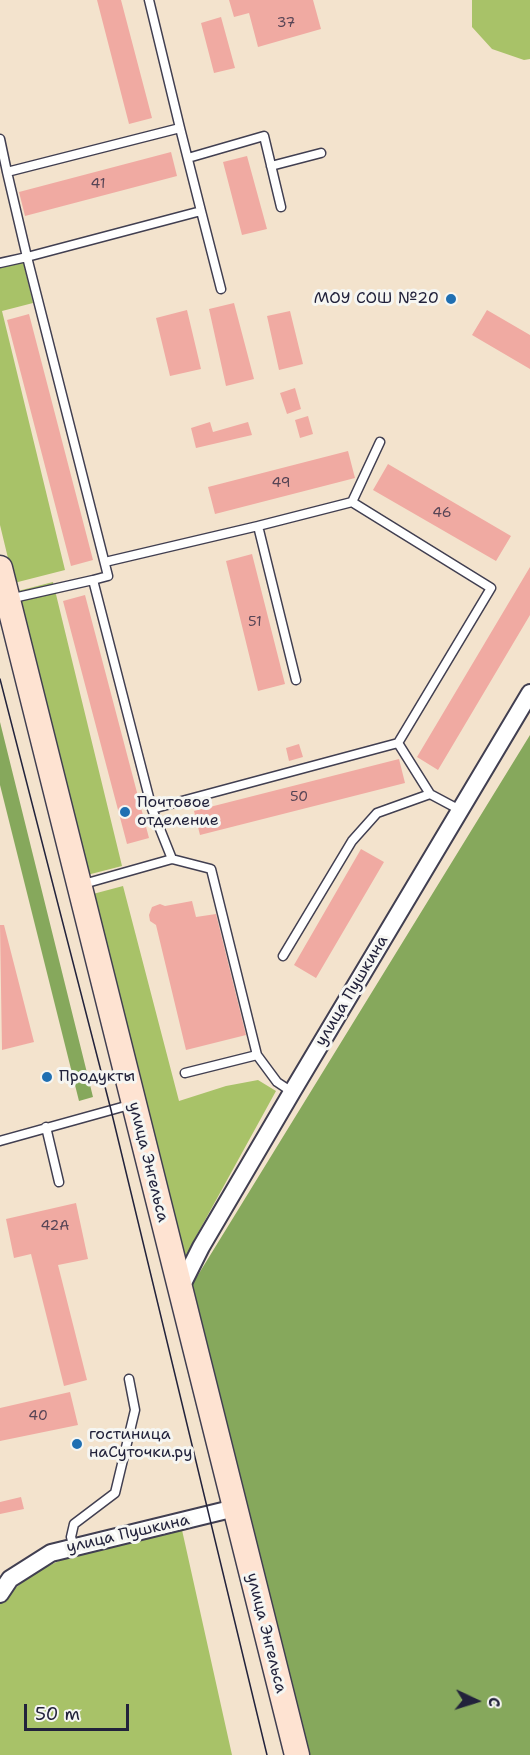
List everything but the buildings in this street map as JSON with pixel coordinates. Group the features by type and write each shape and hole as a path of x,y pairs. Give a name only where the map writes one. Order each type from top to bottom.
{"main road":[{"name":"улица Энгельса","path":"0,568 4,600 80,885 179,1291 297,1755"}],"street":[{"name":"улица Пушкина","path":"179,1291 201,1247 530,693"},
{"name":"улица Пушкина","path":"0,1594 10,1579 51,1553 235,1508"}],"lane":[{"path":"149,0 220,289"},
{"path":"7,172 180,128"},
{"path":"188,158 264,136 281,207"},
{"path":"0,139 27,257 108,576 4,600"},
{"path":"271,166 321,153"},
{"path":"0,263 201,211"},
{"path":"351,502 380,442"},
{"path":"105,562 351,502 491,588 398,743 152,809"},
{"path":"258,526 296,680"},
{"path":"93,580 152,809 172,859"},
{"path":"398,743 430,794 460,810"},
{"path":"283,956 352,841 377,813 430,794"},
{"path":"80,885 172,859 212,869 257,1055 277,1082 292,1092"},
{"path":"185,1073 257,1055"},
{"path":"0,1141 134,1103"},
{"path":"46,1127 59,1182"},
{"path":"74,1546 71,1537 74,1524 115,1493 135,1410 129,1379"}],"green space":[{"path":"472,0 530,0 530,59 524,60 492,49 472,27"},
{"path":"23,261 33,303 2,311 65,570 14,583 0,525 0,266"},
{"path":"53,582 122,866 87,875 18,591"},
{"path":"0,722 93,1097 79,1101 0,785"},
{"path":"530,735 530,1755 308,1755 190,1288"},
{"path":"123,886 179,1101 226,1086 258,1080 276,1091 182,1262 93,894"},
{"path":"182,1530 232,1755 0,1755 0,1602 3,1598 34,1573 71,1555"}],"tram line":[{"path":"0,679 111,1110 267,1755"}],"place":[{"name":"МОУ СОШ №20","path":"451,299"},
{"name":"Почтовое отделение","path":"125,812"},
{"name":"Продукты","path":"47,1077"},
{"name":"гостиница наСуточки.ру","path":"77,1444"}]}
